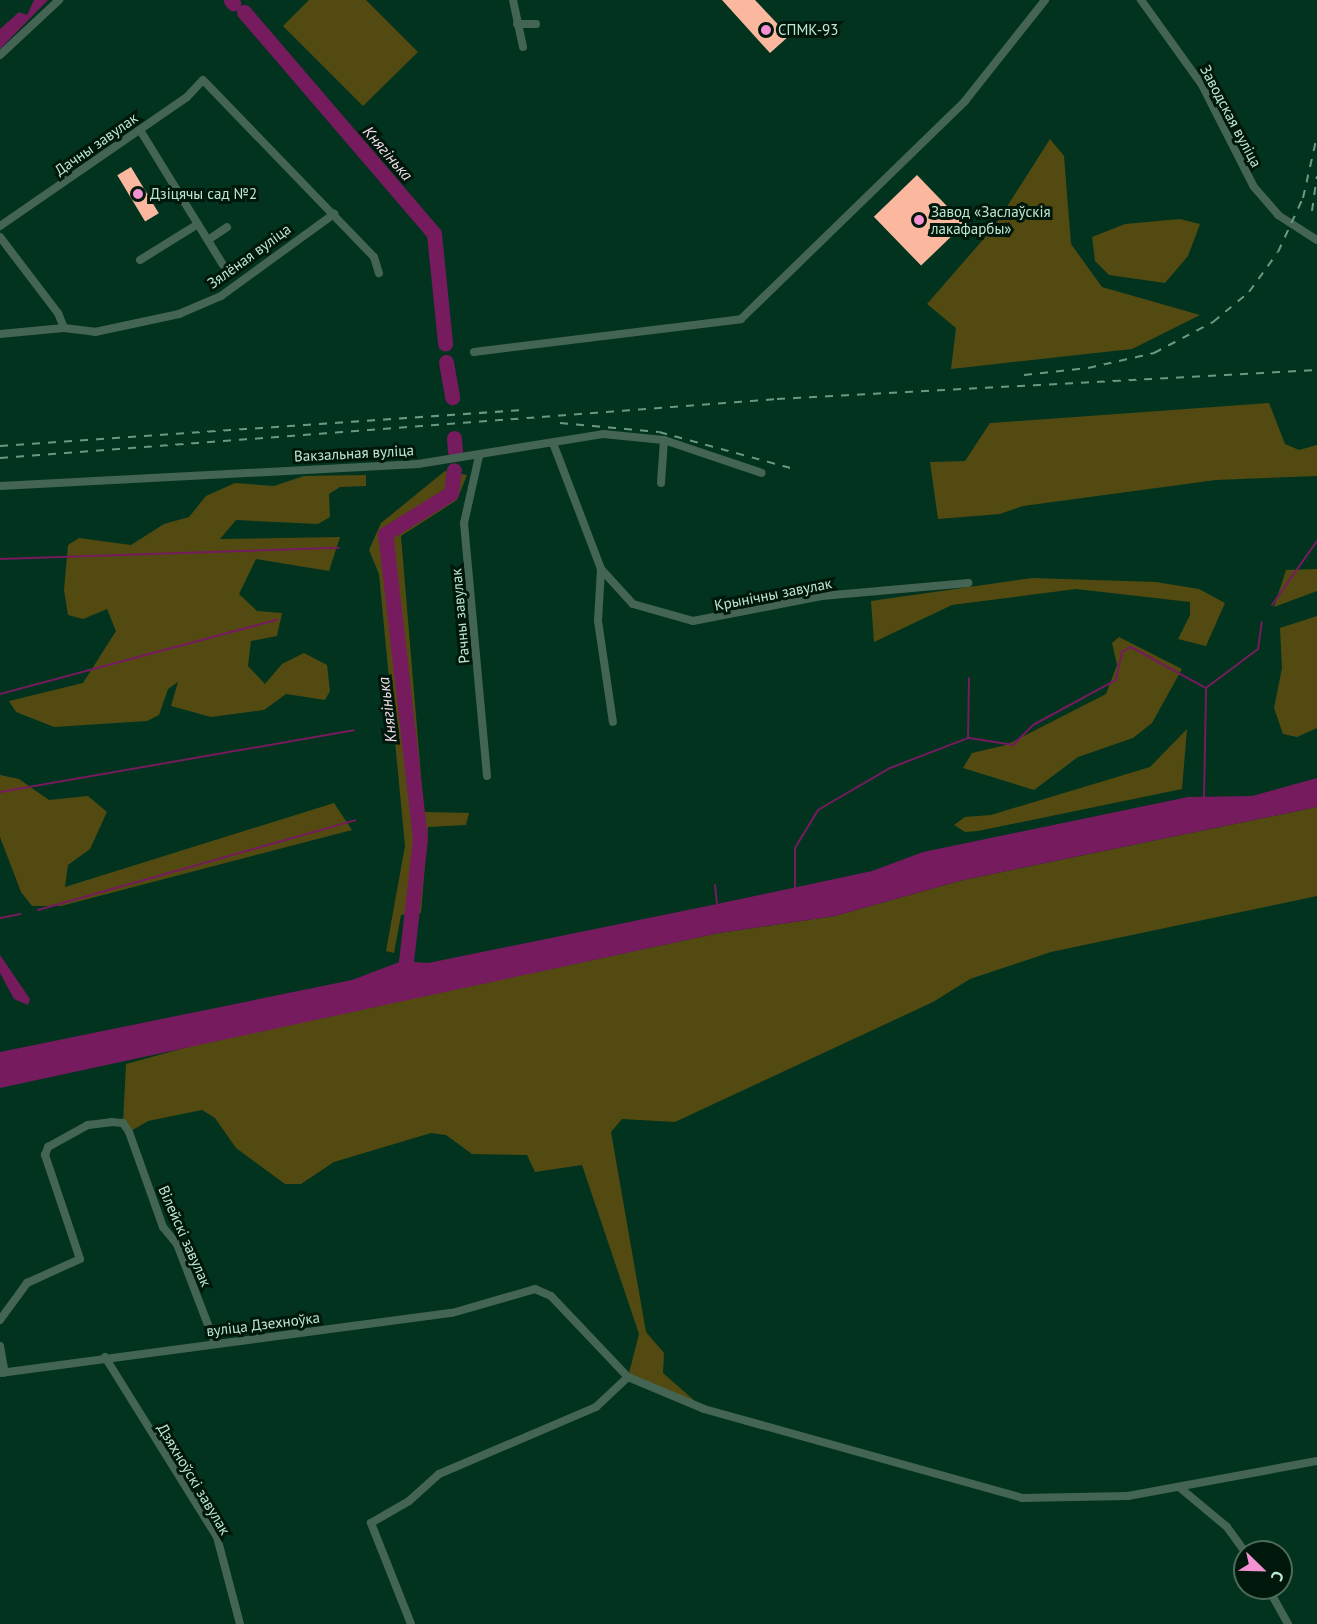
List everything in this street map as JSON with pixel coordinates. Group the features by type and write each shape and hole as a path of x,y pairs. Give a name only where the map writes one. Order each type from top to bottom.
{"street":[{"path":"0,55 59,0"},
{"path":"513,0 523,47"},
{"path":"474,352 741,319 965,100 1045,0"},
{"name":"Заводская вуліца","path":"1141,0 1202,85 1254,187 1278,215 1317,240"},
{"path":"518,24 536,24"},
{"name":"Дачны завулак","path":"0,226 140,130 204,80 334,214"},
{"path":"140,130 223,265"},
{"path":"334,214 374,257 379,273"},
{"name":"Зялёная вуліца","path":"0,334 64,328 95,333 137,327 221,296 334,214"},
{"path":"140,260 198,224"},
{"path":"208,240 227,227"},
{"path":"0,237 54,306 64,328"},
{"name":"Вакзальная вуліца","path":"0,486 418,464 479,456 603,434 664,440 762,473"},
{"path":"661,483 664,440"},
{"path":"553,443 602,569 598,621 613,722"},
{"name":"Рачны завулак","path":"479,456 464,523 487,776"},
{"name":"Крынічны завулак","path":"602,569 633,604 693,621 822,596 968,583"},
{"name":"Вілейскі завулак","path":"0,1320 27,1283 80,1259 45,1155 48,1147 88,1125 123,1123 129,1132 163,1227 177,1244 215,1343"},
{"name":"вуліца Дзехноўка","path":"3,1373 105,1357 452,1313 526,1290 551,1296 628,1377"},
{"path":"0,1346 3,1373"},
{"name":"Дзяхноўскі завулак","path":"105,1357 217,1537 240,1624"},
{"path":"411,1624 371,1523 409,1501 439,1474 596,1407 628,1377 704,1409 1022,1498 1076,1501 1179,1487 1317,1461"},
{"path":"1179,1487 1227,1527 1236,1540"},
{"path":"1275,1600 1288,1624"}],"shaded area":[{"path":"34,0 48,0 0,49 0,29 19,12 27,15"},
{"path":"309,0 366,0 418,52 363,106 283,26"},
{"path":"1050,139 1064,156 1071,244 1102,287 1200,315 1132,349 951,369 956,328 927,304 994,227"},
{"path":"1180,219 1200,224 1188,256 1165,283 1109,275 1095,261 1092,237 1125,224"},
{"path":"1269,403 1285,444 1299,450 1317,445 1317,476 1216,480 1023,506 1000,514 938,519 930,462 965,461 990,423"},
{"path":"445,471 467,475 457,500 401,536 424,812 469,813 466,825 428,827 421,913 401,915 394,953 386,951 405,846 379,574 369,550 381,523"},
{"path":"366,475 366,486 340,487 329,494 330,517 318,524 236,520 220,539 340,537 329,571 256,559 239,594 257,611 282,613 277,636 251,641 248,666 265,684 282,664 304,653 327,665 330,691 325,700 286,694 264,710 211,717 171,706 178,682 168,689 159,715 147,721 54,727 16,712 9,701 83,683 116,631 107,609 83,619 68,615 64,590 68,545 79,538 131,545 164,524 189,517 206,496 235,483 274,486 304,476"},
{"path":"1317,569 1317,591 1274,607 1286,570"},
{"path":"1032,578 1156,582 1199,589 1225,603 1206,646 1178,639 1190,615 1190,602 1076,589 952,605 874,642 871,601"},
{"path":"1317,616 1317,728 1297,737 1283,734 1274,708 1282,668 1280,628"},
{"path":"1119,637 1182,669 1152,723 1133,738 1078,757 1034,790 963,768 972,753 1006,745 1106,694 1117,665 1112,643"},
{"path":"1187,729 1182,789 978,831 965,832 954,825 965,817 991,815 1150,767"},
{"path":"0,775 19,779 49,800 88,796 107,812 90,849 68,865 65,887 334,803 352,830 61,906 32,906 21,892 0,837"},
{"path":"1317,778 1317,807 963,880 835,916 719,933 0,1088 0,1052 352,980 402,961 428,963 872,871 923,852 1188,797 1252,796"},
{"path":"1317,807 1317,896 1051,952 970,979 933,1002 675,1122 622,1119 611,1132 646,1332 664,1353 663,1373 704,1409 628,1377 639,1334 582,1165 535,1172 527,1155 472,1154 446,1135 431,1133 334,1162 301,1184 285,1184 236,1148 215,1118 202,1110 148,1121 129,1132 123,1123 126,1064 199,1044 719,933 835,916 963,880"},
{"path":"0,955 30,999 28,1005 14,999 0,973"}],"building":[{"name":"СПМК-93","path":"722,0 755,0 789,36 770,53"},
{"name":"Дзіцячы сад №2","path":"131,167 159,213 145,222 117,175"},
{"name":"Завод «Заслаўскія лакафарбы»","path":"917,175 964,224 921,266 874,217"}],"waterway":[{"name":"Княгінька","path":"244,12 434,234 445,343"},
{"name":"Княгінька","path":"446,362 452,397"},
{"name":"Княгінька","path":"454,438 455,451"},
{"name":"Княгінька","path":"404,979 420,839 385,534 451,493 454,470"},
{"path":"1272,605 1317,541"},
{"path":"0,559 339,548"},
{"path":"0,694 277,620"},
{"path":"1204,797 1206,688 1258,649 1262,622"},
{"path":"969,738 1013,745 1033,725 1116,680 1122,652 1131,647 1206,688"},
{"path":"795,887 795,848 818,810 890,768 968,738 969,678"},
{"path":"0,792 354,730"},
{"path":"38,910 355,820"},
{"path":"715,885 717,904"},
{"path":"0,918 21,914"}],"railway":[{"path":"1024,375 1088,368 1154,353 1213,322 1249,292 1278,252 1303,198 1317,136"},
{"path":"1312,211 1317,176"},
{"path":"0,458 777,399 1317,370"},
{"path":"0,446 523,410"},
{"path":"560,423 659,432 798,470"}],"place":[{"name":"СПМК-93","path":"766,30"},
{"name":"Дзіцячы сад №2","path":"138,194"},
{"name":"Завод «Заслаўскія лакафарбы»","path":"919,220"}]}
